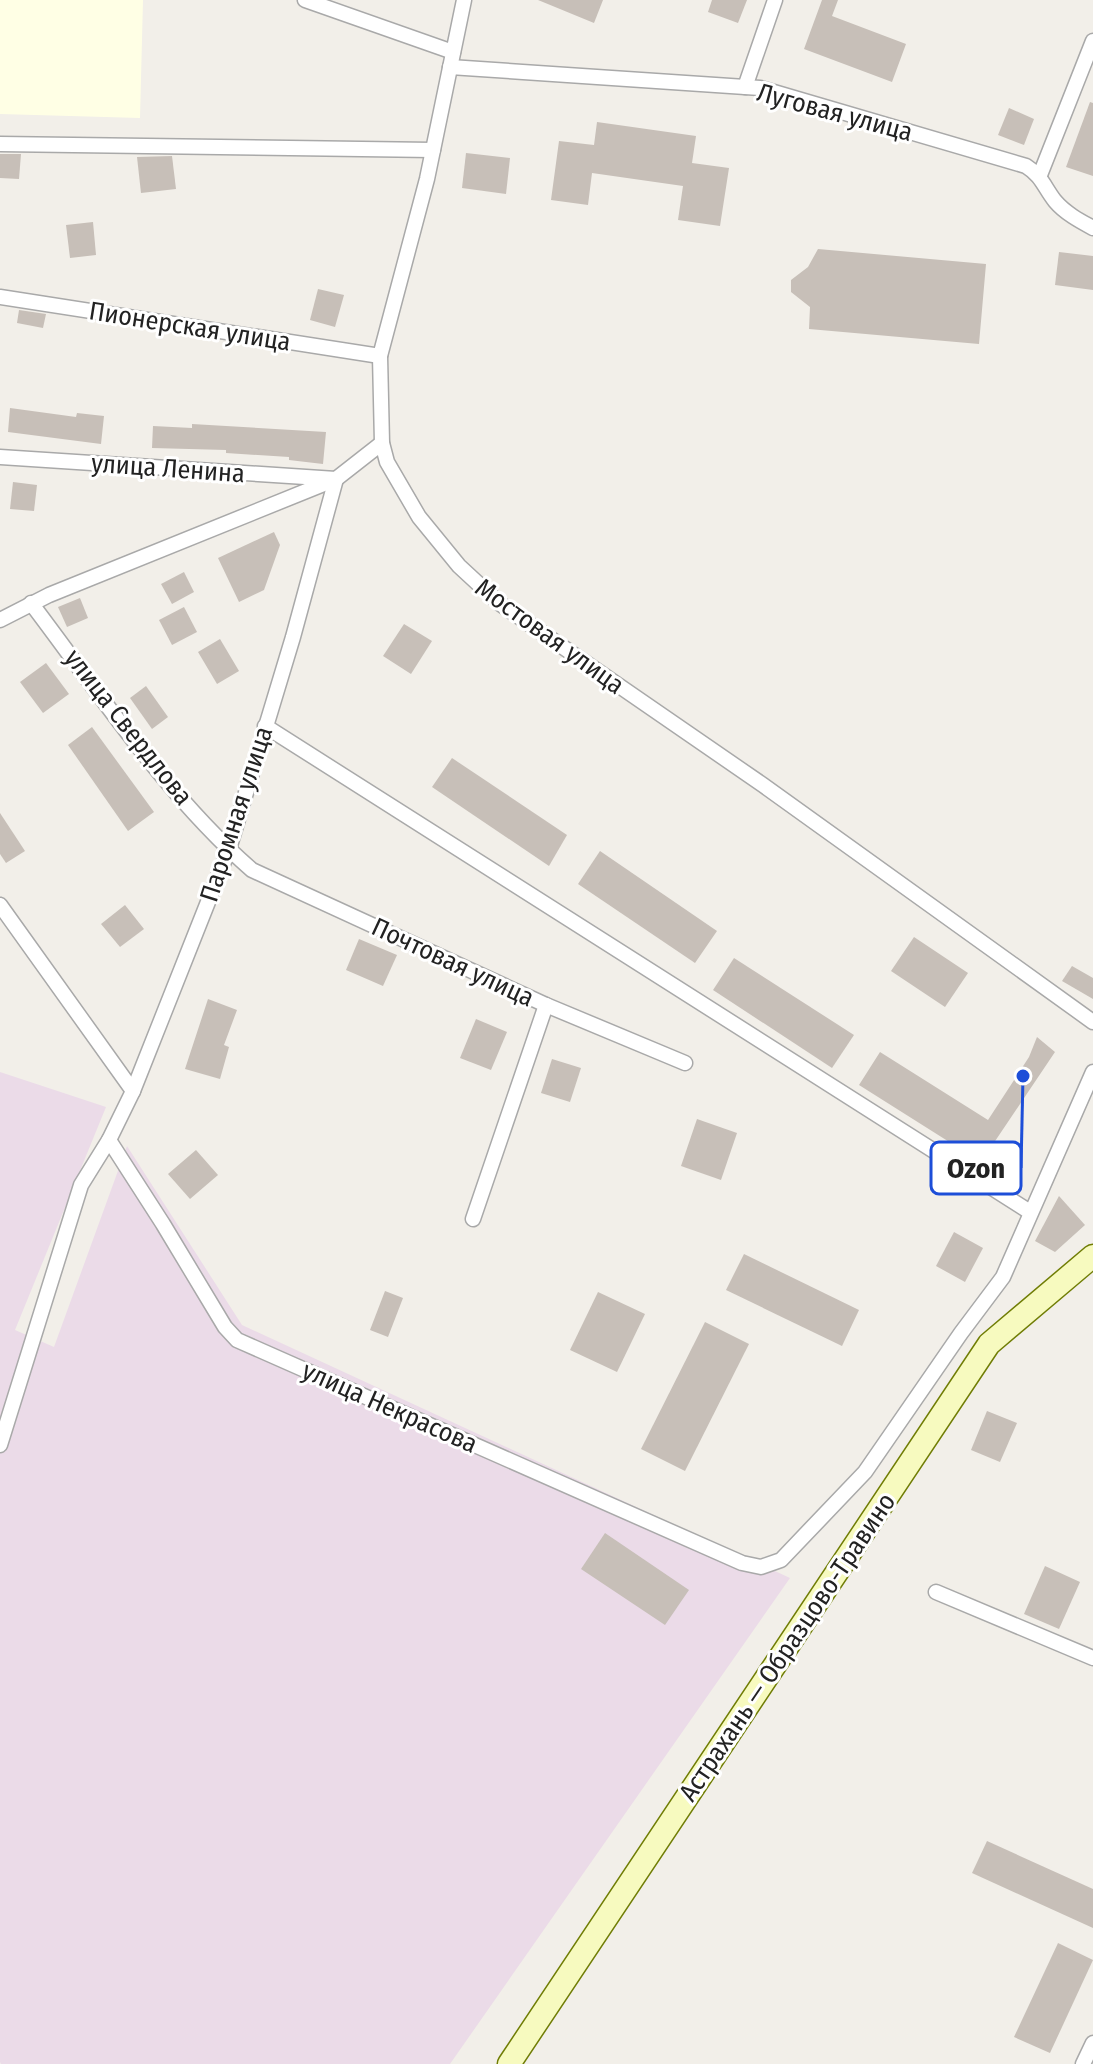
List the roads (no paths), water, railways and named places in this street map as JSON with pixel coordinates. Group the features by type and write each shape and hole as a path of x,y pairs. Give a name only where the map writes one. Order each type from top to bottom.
{"street":[{"path":"305,0 453,52"},
{"name":"Мостовая улица","path":"464,0 433,150 380,356 382,443 391,469 419,517 459,566 499,603 763,785 1093,1022"},
{"path":"745,87 775,0"},
{"path":"1093,41 1040,175 1056,202 1071,216 1093,228"},
{"name":"Луговая улица","path":"450,67 760,88 1026,166 1040,175"},
{"path":"0,144 433,150"},
{"name":"Пионерская улица","path":"0,297 380,356"},
{"path":"0,620 31,603 336,479 382,443"},
{"name":"улица Ленина","path":"0,457 336,479"},
{"name":"Паромная улица","path":"0,1445 81,1185 109,1140 133,1091 229,849 336,479"},
{"name":"улица Свердлова","path":"31,603 157,768 229,849"},
{"path":"265,726 1030,1212 1093,1072"},
{"name":"Почтовая улица","path":"229,849 252,870 546,1005 685,1063"},
{"path":"0,905 133,1091"},
{"path":"473,1219 546,1005"},
{"name":"улица Некрасова","path":"109,1140 225,1327 237,1340 742,1563 761,1567 781,1560 865,1472 1003,1277 1030,1212"},
{"name":"Астрахань — Образцово-Травино","path":"509,2064 989,1344 1093,1256"},
{"path":"936,1592 1093,1658"},
{"path":"1083,2064 1093,2043"}],"place":[{"name":"Ozon","path":"1023,1076"}]}
